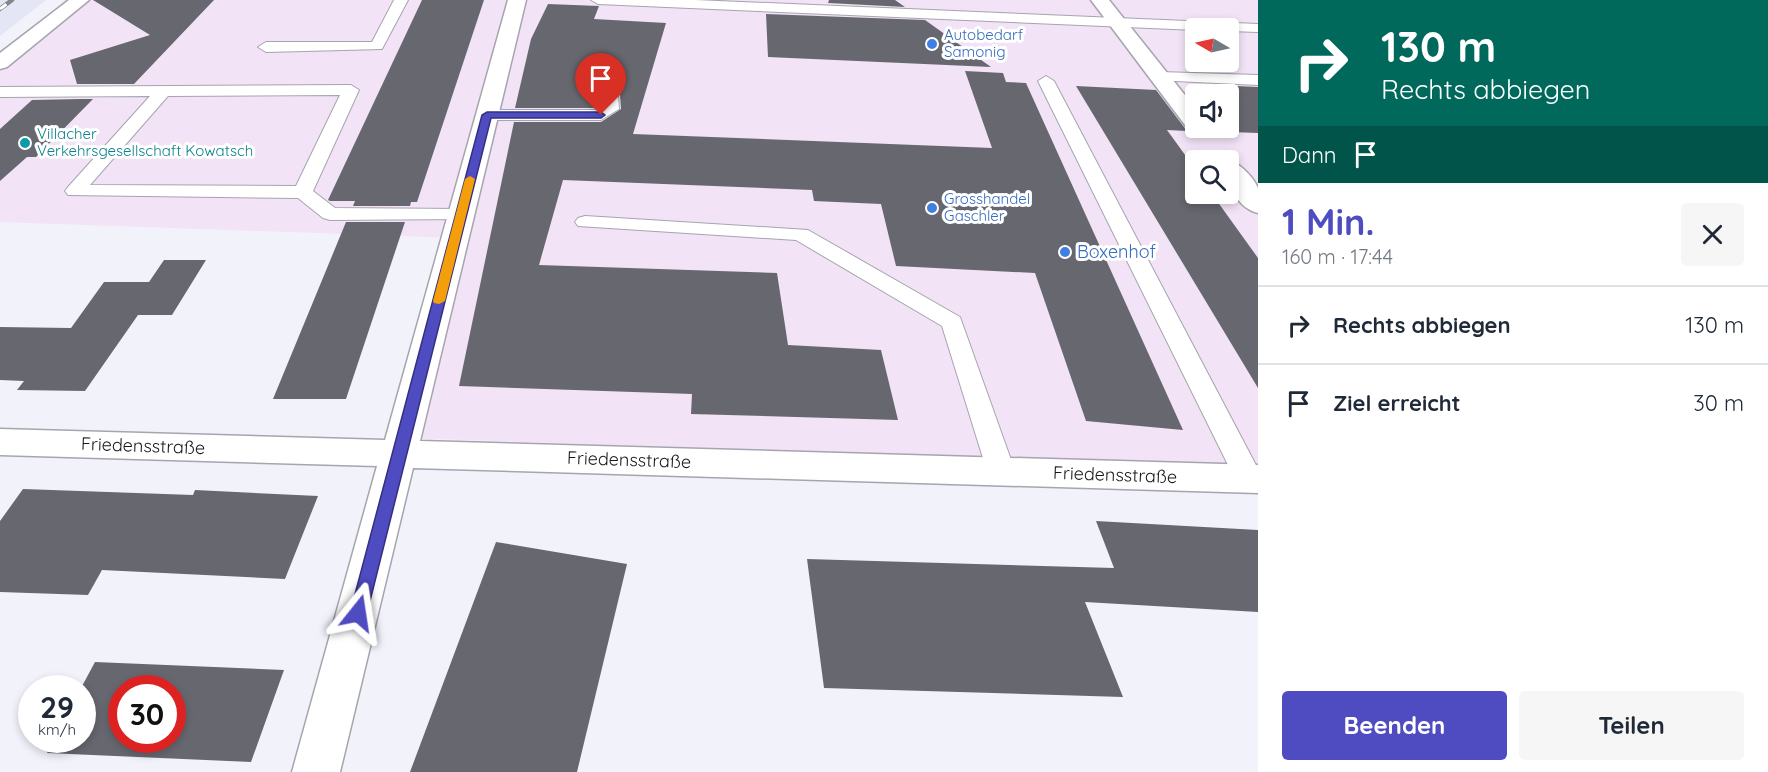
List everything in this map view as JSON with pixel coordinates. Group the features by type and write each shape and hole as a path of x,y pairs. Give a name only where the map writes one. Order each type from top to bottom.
{"street":[{"path":"0,63 80,0"},
{"path":"316,772 401,454 516,0"},
{"path":"1100,0 1185,110"},
{"path":"1239,180 1258,205"},
{"name":"Friedensstraße","path":"0,442 1253,479"}],"lane":[{"path":"266,46 377,46 400,0"},
{"path":"598,0 1258,28"},
{"path":"1160,77 1258,80"},
{"path":"1046,81 1253,479"},
{"path":"0,92 351,90 303,192"},
{"path":"163,91 75,191 303,192 330,214 461,215"},
{"path":"487,115 601,115 611,109 610,94"},
{"path":"585,222 801,234 952,322 1001,471"}],"shaded area":[{"path":"0,0 46,0 0,36"},
{"path":"65,0 1258,0 1258,467 409,438 458,238 0,222 0,58"}],"building":[{"path":"93,0 214,0 134,84 77,84 70,60 150,35"},
{"path":"422,0 484,0 417,202 411,202 410,206 353,206 355,201 330,201 328,200"},
{"path":"829,0 895,0 905,7 828,3"},
{"path":"548,4 599,6 594,19 666,23 633,134 992,148 965,71 1003,73 1006,82 1026,83 1183,430 1086,421 1035,273 896,266 881,204 814,201 812,190 563,180 539,265 777,273 788,345 881,350 898,420 691,414 692,394 459,386 514,122 601,122 621,109 620,95 611,88 601,93 600,106 596,108 515,108 531,39"},
{"path":"766,14 925,20 991,67 768,57"},
{"name":"Boxenhof","path":"1076,86 1156,90 1185,128 1185,131 1167,130 1185,155 1185,204 1219,204 1258,258 1258,388"},
{"path":"1239,86 1258,87 1258,133 1239,132"},
{"name":"Villacher Verkehrsgesellschaft Kowatsch","path":"93,99 36,157 27,157 0,181 0,129 32,100"},
{"path":"346,222 405,222 346,399 273,399"},
{"path":"164,260 206,260 172,315 138,315 85,391 17,390 24,381 0,380 0,327 71,328 104,282 149,282"},
{"path":"23,489 193,495 195,490 318,496 285,579 102,570 88,595 0,592 0,521"},
{"path":"1096,521 1258,530 1258,612 1085,602 1123,697 824,688 807,559 1114,568"},
{"path":"496,542 627,564 577,772 410,772"},
{"path":"95,662 284,670 251,762 47,753 96,753 96,675 88,675"}],"railway":[{"path":"0,9 12,0"}],"slow traffic":[{"path":"439,301 470,179"}],"place":[{"name":"Autobedarf Samonig","path":"932,44"},
{"name":"Villacher Verkehrsgesellschaft Kowatsch","path":"25,143"},
{"name":"Grosshandel Gaschler","path":"932,208"},
{"name":"Boxenhof","path":"1065,252"}],"route":[{"path":"358,613 487,115 601,115"}]}
